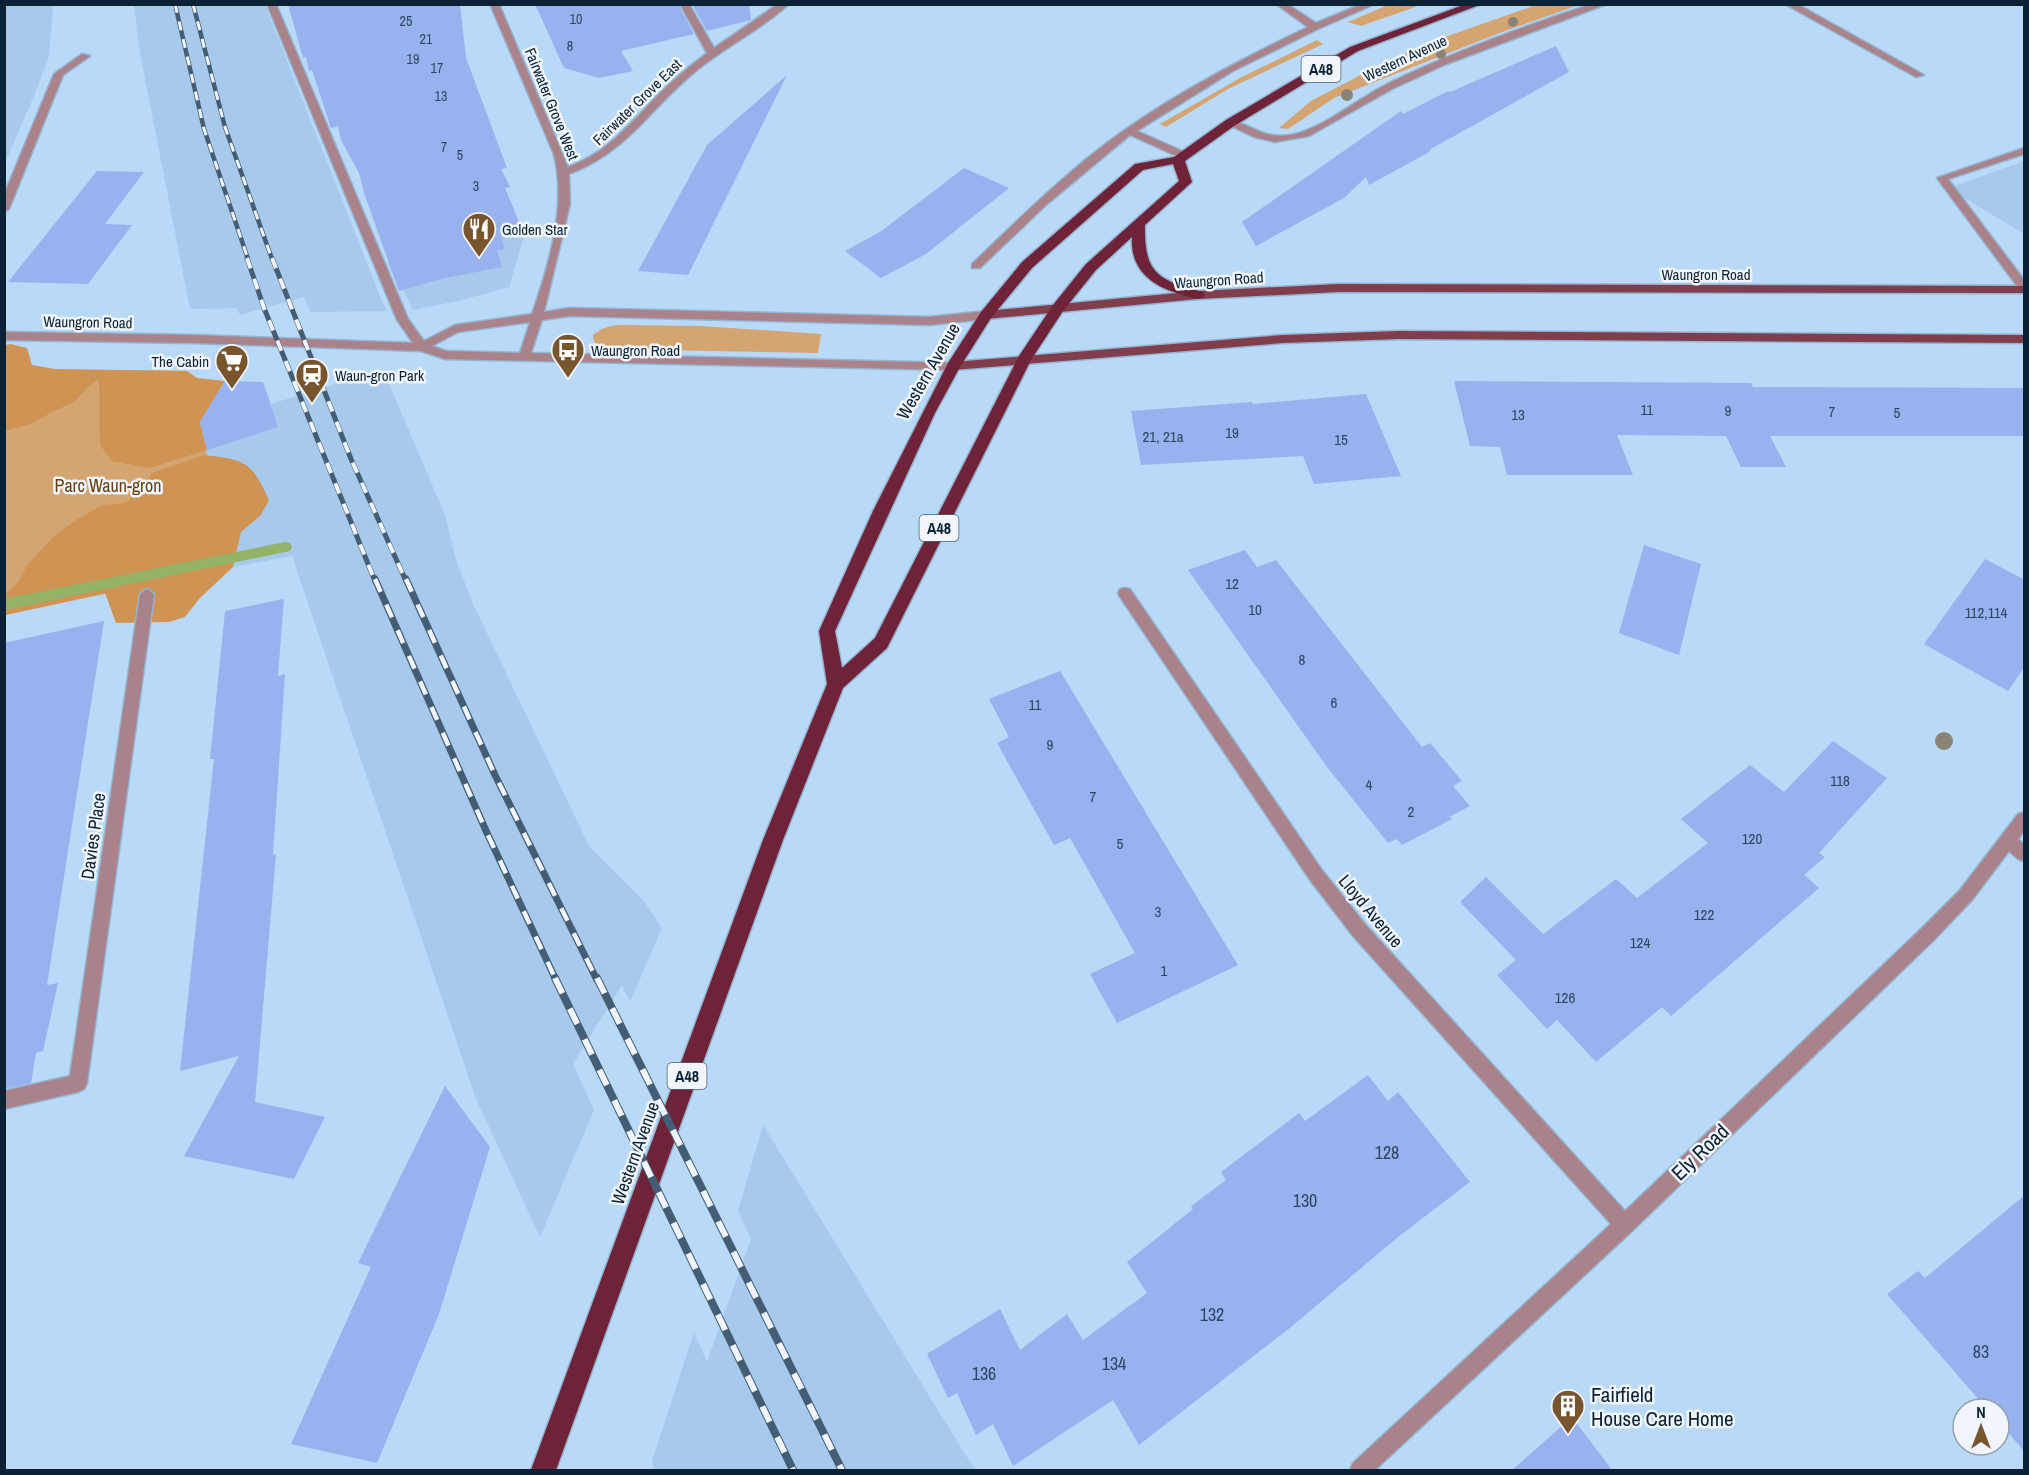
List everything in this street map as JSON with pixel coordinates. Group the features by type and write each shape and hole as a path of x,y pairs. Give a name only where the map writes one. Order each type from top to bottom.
{"highway":[{"name":"Western Avenue","path":"836,684 827,631 885,502 953,366 986,315 1027,265 1138,167 1181,158 1230,123 1354,49 1477,4"},
{"name":"Western Avenue","path":"543,1470 772,840 836,684 881,643 1024,359 1058,308 1091,267 1186,182 1181,158"},
{"path":"1139,224 1138,252 1148,271 1161,282 1198,296"}],"main road":[{"name":"Waungron Road","path":"986,315 1198,296 1339,288 1453,286 2025,288"},
{"name":"Waungron Road","path":"953,366 1283,339 1399,335 2025,339"}],"street":[{"path":"271,4 403,320 422,347"},
{"name":"Fairwater Grove West","path":"494,4 558,152 564,172 566,204 538,315 524,357"},
{"path":"684,4 712,53"},
{"name":"Fairwater Grove East","path":"564,172 584,167 604,155 621,141 675,83 712,53 785,4"},
{"path":"1280,4 1315,27"},
{"path":"976,266 1042,203 1129,131 1230,69 1315,27 1371,4"},
{"name":"Western Avenue","path":"1230,123 1270,140 1304,134 1387,88 1448,59 1603,4"},
{"path":"1789,4 1919,75"},
{"path":"4,209 59,74 85,56"},
{"path":"1129,131 1181,158"},
{"path":"2025,151 1942,178 2025,288"},
{"name":"Waungron Road","path":"422,347 455,330 538,315 570,312 929,321 986,315"},
{"name":"Waungron Road","path":"4,336 422,347 445,355 953,366"},
{"name":"Lloyd Avenue","path":"1125,593 1316,875 1359,930 1624,1225"},
{"name":"Davies Place","path":"4,1101 78,1083 147,594"},
{"name":"Ely Road","path":"1360,1470 1624,1225 1928,934 1965,895 2025,819"},
{"path":"2009,840 2025,854"}],"shaded area":[{"path":"5,4 53,5 49,56 5,163"},
{"path":"134,5 265,5 386,311 310,312 304,297 240,315 237,308 190,309 140,53"},
{"path":"2024,161 2024,234 1963,197 1955,186"},
{"path":"526,230 509,287 462,300 413,310 403,290 400,291 388,265"},
{"path":"11,344 27,348 32,365 55,369 187,371 197,378 225,381 200,422 207,450 149,468 112,461 100,445 99,379 74,402 33,423 5,431 5,345"},
{"path":"338,377 386,377 445,515 456,560 473,604 589,846 644,901 662,928 630,1002 622,985 573,1064 594,1110 540,1237 476,1099 292,556 233,567 189,381 263,382 271,404 339,383"},
{"path":"204,455 238,461 246,465 257,477 269,500 261,515 241,532 233,567 200,598 185,617 169,622 116,623 105,593 5,615 5,595 18,582 28,564 53,537 102,505 126,503 141,489 152,473"},
{"path":"763,1125 976,1470 654,1470 652,1461 694,1332 707,1362 751,1239 738,1211"}],"green space":[{"path":"1539,4 1579,5 1502,32 1334,98 1288,129 1279,128 1311,101 1372,69 1431,42"},
{"path":"1388,5 1421,5 1361,26 1348,22"},
{"path":"1317,40 1323,44 1228,89 1166,127 1160,124 1240,78"},
{"path":"626,325 700,326 821,334 818,353 605,349 595,343 593,335 601,330"},
{"name":"Parc Waun-gron","path":"5,369 187,371 233,567 5,615"}],"building":[{"path":"288,4 460,4 466,58 507,168 501,169 510,187 505,188 521,227 501,234 505,249 497,251 502,267 441,279 399,291 359,173 341,140 338,126 331,128 312,70 309,71 306,57 303,58"},
{"path":"535,4 678,4 694,34 621,51 633,71 599,78 564,68"},
{"path":"692,4 749,4 751,20 707,31"},
{"path":"1556,46 1569,72 1369,185 1366,177 1344,198 1256,246 1242,222 1401,111 1403,114 1448,91"},
{"path":"787,75 688,275 638,271 707,145"},
{"path":"964,168 1009,188 926,254 881,278 845,251 880,232"},
{"path":"97,171 144,172 105,224 132,225 88,284 8,282"},
{"path":"225,381 263,382 278,427 207,450 200,422"},
{"path":"1454,381 1751,383 1753,387 2025,388 2025,436 1770,436 1786,467 1741,467 1726,436 1617,435 1633,475 1507,475 1500,447 1470,446"},
{"path":"1366,394 1401,476 1314,484 1303,456 1141,465 1131,411 1252,402 1253,404"},
{"path":"1644,545 1701,564 1679,655 1619,633"},
{"path":"1245,550 1257,567 1276,560 1422,747 1430,743 1462,781 1453,786 1470,806 1449,817 1452,819 1402,845 1397,839 1388,843 1327,767 1188,570"},
{"path":"1985,559 2025,580 2025,666 2008,691 1924,644"},
{"path":"284,599 278,676 285,674 273,855 276,854 255,1102 325,1117 294,1179 184,1156 239,1056 180,1071 214,759 210,759 225,611"},
{"path":"104,621 47,985 58,983 43,1051 36,1053 31,1083 4,1089 4,643"},
{"path":"1060,671 1238,965 1117,1023 1090,974 1135,953 1070,838 1054,845 997,743 1009,737 989,699"},
{"path":"1833,741 1887,778 1819,853 1825,857 1804,875 1819,888 1671,1016 1662,1007 1596,1062 1557,1020 1547,1029 1497,975 1516,960 1460,902 1486,877 1543,934 1616,879 1637,898 1708,843 1681,819 1750,765 1784,792"},
{"path":"1368,1075 1388,1101 1398,1092 1470,1182 1398,1237 1291,1327 1139,1445 1113,1400 1013,1466 993,1424 976,1435 957,1393 948,1398 927,1354 1000,1309 1020,1350 1067,1314 1083,1340 1147,1293 1127,1262 1193,1209 1191,1206 1226,1180 1221,1172 1299,1113 1305,1121"},
{"path":"445,1086 490,1147 439,1314 377,1463 291,1444 371,1267 358,1263"},
{"path":"2025,1195 2025,1452 2011,1436 2011,1397 1977,1397 1887,1294 1918,1271 1925,1278"},
{"name":"Fairfield House Care Home","path":"1572,1417 1612,1470 1512,1470"}],"waterway":[{"path":"4,605 285,547"}],"railway":[{"path":"175,4 204,129 248,259"},
{"path":"193,4 225,127 272,259"},
{"path":"247,258 264,308 375,581"},
{"path":"272,258 351,459 406,581"},
{"path":"375,579 487,833 556,980"},
{"path":"406,579 495,775 597,980"},
{"path":"555,978 793,1470"},
{"path":"597,978 842,1470"}],"place":[{"name":"Golden Star","path":"479,258"},
{"name":"Waungron Road","path":"568,379"},
{"name":"The Cabin","path":"232,390"},
{"name":"Waun-gron Park","path":"312,404"},
{"name":"Fairfield House Care Home","path":"1568,1435"}]}
